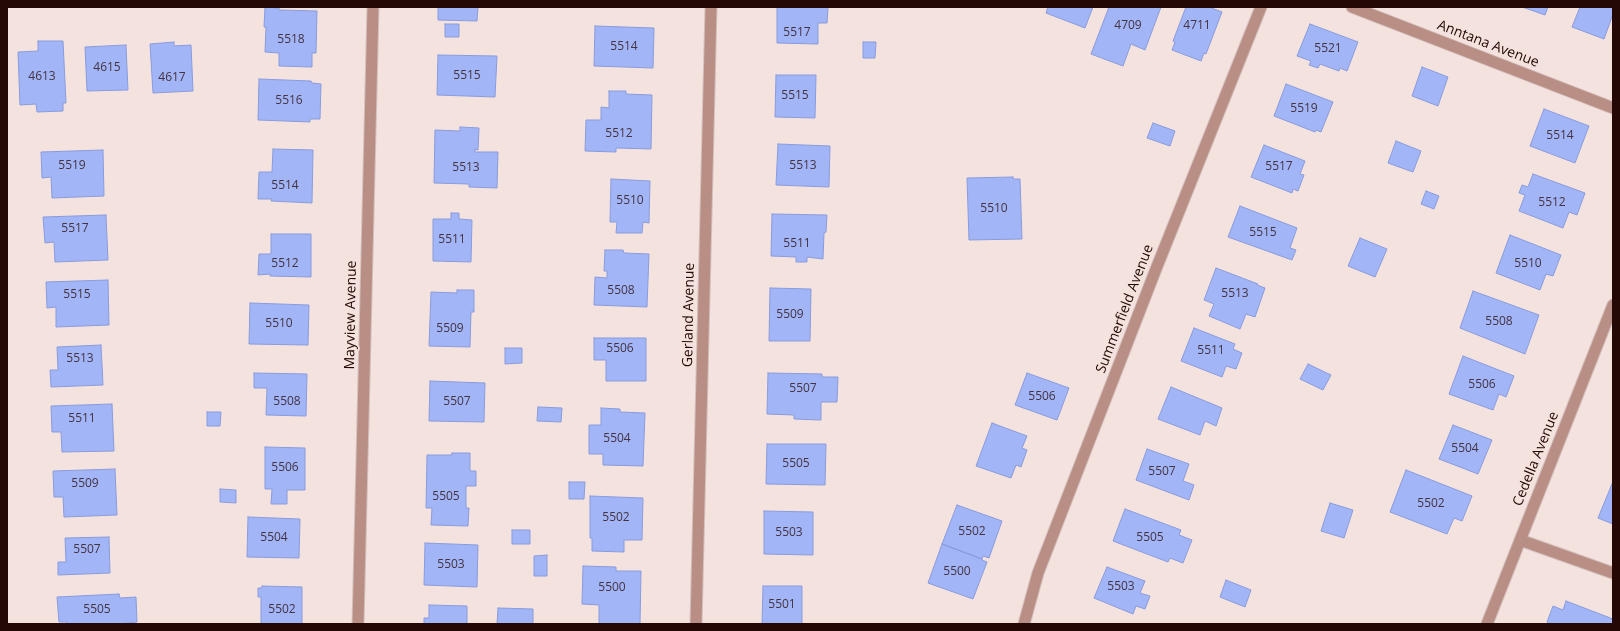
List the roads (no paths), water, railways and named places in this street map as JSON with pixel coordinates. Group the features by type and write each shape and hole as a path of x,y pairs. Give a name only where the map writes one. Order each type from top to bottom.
{"street":[{"name":"Mayview Avenue","path":"358,624 373,7"},
{"name":"Gerland Avenue","path":"696,624 711,7"},
{"name":"Summerfield Avenue","path":"1024,624 1038,573 1156,269 1261,7"},
{"name":"Anntana Avenue","path":"1352,7 1613,108"},
{"name":"Cedella Avenue","path":"1487,624 1613,305"},
{"path":"1520,540 1613,573"}]}
